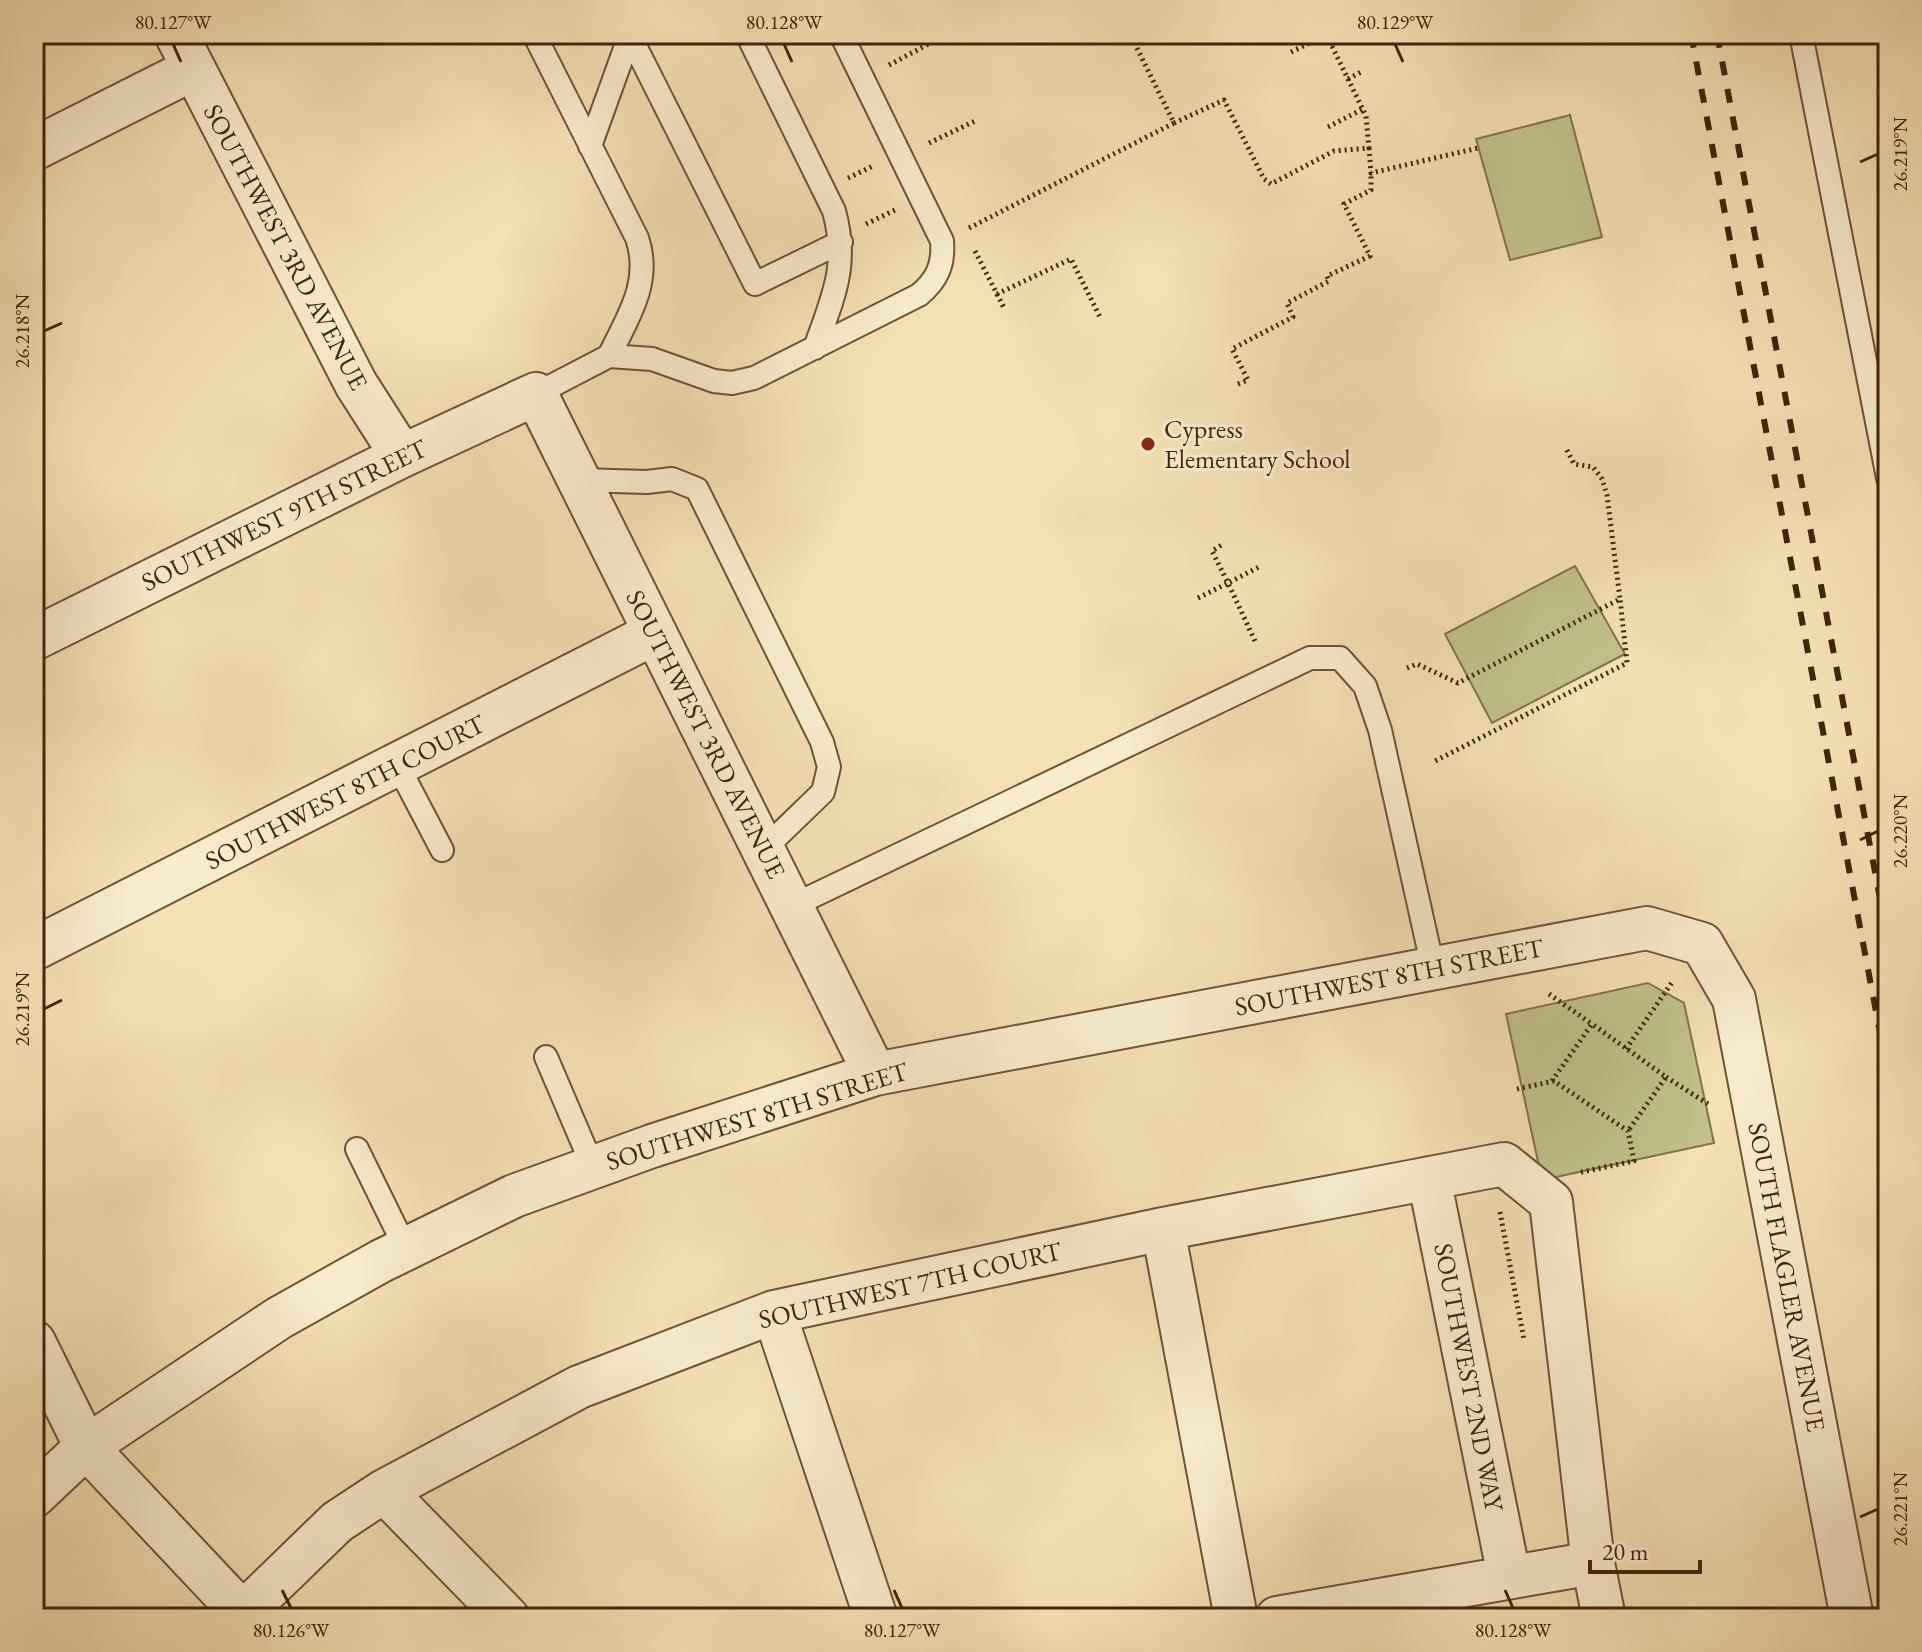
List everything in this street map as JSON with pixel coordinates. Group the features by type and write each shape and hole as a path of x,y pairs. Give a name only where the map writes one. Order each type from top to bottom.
{"street":[{"path":"34,149 184,51"},
{"name":"SOUTHWEST 3RD AVENUE","path":"184,51 356,384 402,456"},
{"name":"SOUTHWEST 3RD AVENUE","path":"536,394 875,1074"},
{"name":"SOUTHWEST 9TH STREET","path":"34,639 402,456 536,394"},
{"name":"SOUTHWEST 8TH COURT","path":"34,949 655,633"},
{"name":"SOUTHWEST 8TH STREET","path":"34,1496 86,1447 279,1318 406,1249 514,1196 652,1146 875,1074 1647,928 1702,944"},
{"name":"SOUTH FLAGLER AVENUE","path":"1702,944 1734,999 1852,1618"},
{"name":"SOUTHWEST 7TH COURT","path":"243,1616 337,1522 384,1491 579,1387 774,1312 1163,1229 1504,1164 1551,1202 1593,1563"},
{"name":"SOUTHWEST 2ND WAY","path":"1429,1178 1509,1576"},
{"path":"1163,1229 1236,1618"},
{"path":"774,1312 876,1618"},
{"path":"34,1342 86,1447 243,1616"},
{"path":"384,1491 508,1618"},
{"path":"1277,1618 1593,1563 1604,1618"}],"lane":[{"path":"534,34 644,257 642,281 609,356"},
{"path":"590,146 630,34"},
{"path":"630,34 755,284 841,239"},
{"path":"747,34 834,211 841,239 842,256 833,298 815,348"},
{"path":"536,394 609,356 652,359 714,381 732,383 754,378 919,295 930,286 940,271 943,254 936,227 841,34"},
{"path":"1801,34 1888,478"},
{"path":"579,480 647,482 672,479 697,489 822,742 829,767 823,792 764,849"},
{"path":"792,906 1310,658 1340,658 1365,686 1380,730 1433,968"},
{"path":"398,766 442,850"},
{"path":"546,1057 593,1167"},
{"path":"357,1149 406,1249"}],"path":[{"path":"1130,34 1174,123"},
{"path":"1238,384 1248,380 1232,349 1293,317 1287,303 1329,281 1327,276 1370,256 1344,204 1371,190 1366,116 1326,34 1291,52"},
{"path":"1330,44 1344,37"},
{"path":"889,65 938,39"},
{"path":"1348,79 1361,72"},
{"path":"969,228 1224,100 1264,179 1271,184 1334,151 1369,148"},
{"path":"1328,127 1363,109"},
{"path":"929,143 977,120"},
{"path":"1371,173 1478,148"},
{"path":"841,239 899,208 896,202"},
{"path":"975,251 1005,310"},
{"path":"997,294 1071,259 1100,317"},
{"path":"1435,761 1627,663 1607,495 1602,479 1593,467 1574,464 1567,450"},
{"path":"1223,544 1212,551 1255,641"},
{"path":"1198,598 1259,567"},
{"path":"1407,668 1417,664 1458,683 1620,599"},
{"path":"1626,1049 1673,981"},
{"path":"1549,994 1708,1104"},
{"path":"1551,1082 1592,1024"},
{"path":"1628,1131 1666,1077"}],"green space":[{"path":"1570,115 1602,237 1510,260 1476,139"},
{"path":"1575,566 1625,654 1492,723 1445,634"},
{"path":"1648,983 1684,1003 1714,1143 1542,1180 1506,1014"}],"railway":[{"path":"1691,34 1888,1075"},
{"path":"1717,34 1888,941"}],"place":[{"name":"Cypress Elementary School","path":"1148,444"}]}
